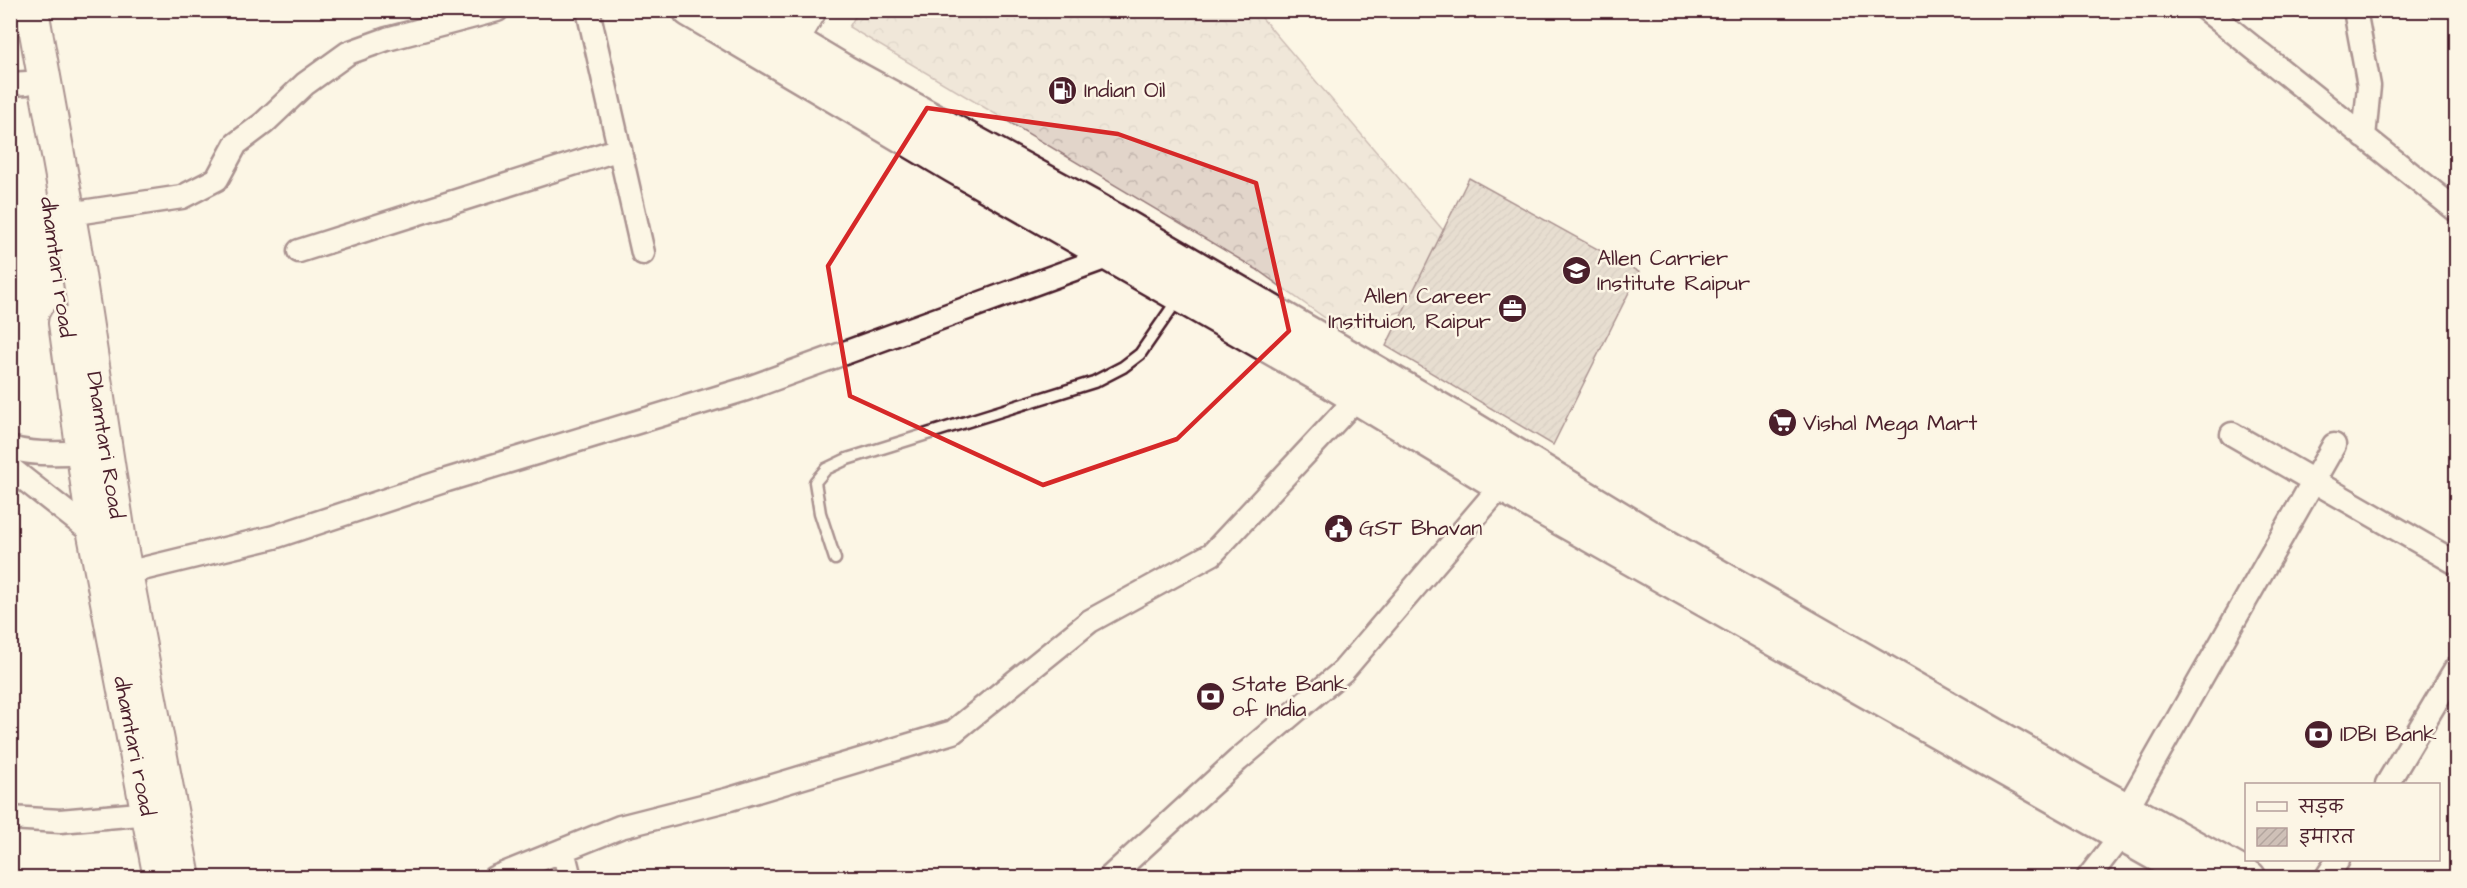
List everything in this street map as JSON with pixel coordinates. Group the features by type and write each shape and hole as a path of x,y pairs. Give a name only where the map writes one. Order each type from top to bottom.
{"main road":[{"name":"dhamtari road","path":"14,10 19,84 42,163 83,452 107,538 160,813 160,878"},
{"name":"Dhamtari Road","path":"32,10 69,214 107,538 126,573 160,813 184,878"},
{"path":"690,10 768,33 844,72 1092,208 1469,427 2124,822 2199,878"},
{"path":"768,33 810,10"},
{"path":"768,33 1110,256 1358,398 1502,485 1964,747 2249,878"}],"street":[{"path":"69,214 182,196 191,192 217,179 236,144 264,123 305,84 348,53 387,39 497,10"},
{"path":"588,10 643,254"},
{"path":"2206,10 2457,210"},
{"path":"2355,10 2370,86 2364,137"},
{"path":"299,250 620,149"},
{"path":"126,573 274,537 447,480 746,389 1110,256"},
{"path":"494,878 620,827 730,799 953,732 1090,621 1212,554 1358,398"},
{"path":"2232,434 2315,479 2457,563"},
{"path":"2088,878 2124,822 2334,445"},
{"path":"10,448 19,451 83,452"},
{"path":"10,468 107,538"},
{"path":"1109,878 1254,746 1343,671 1502,485"},
{"path":"2388,783 2457,668"},
{"path":"10,818 60,821 160,813"},
{"path":"563,850 570,878"},
{"path":"2326,878 2337,861"}],"lane":[{"path":"835,559 815,495 815,482 826,468 847,459 1094,382 1124,367 1140,354 1180,296"}],"highlighted area":[{"path":"927,108 1118,134 1256,183 1289,331 1177,439 1043,485 850,396 828,266"}],"green space":[{"path":"859,10 1256,11 1489,284 1342,330 1256,269 849,27"}],"building":[{"name":"Allen Career Instituion, Raipur","path":"1469,178 1639,272 1553,445 1386,346"}],"place":[{"name":"Indian Oil","path":"1063,90"},
{"name":"Allen Carrier Institute Raipur","path":"1576,271"},
{"name":"Allen Career Instituion, Raipur","path":"1512,309"},
{"name":"Vishal Mega Mart","path":"1782,423"},
{"name":"GST Bhavan","path":"1338,528"},
{"name":"State Bank of India","path":"1211,697"},
{"name":"IDBI Bank","path":"2319,734"}]}
